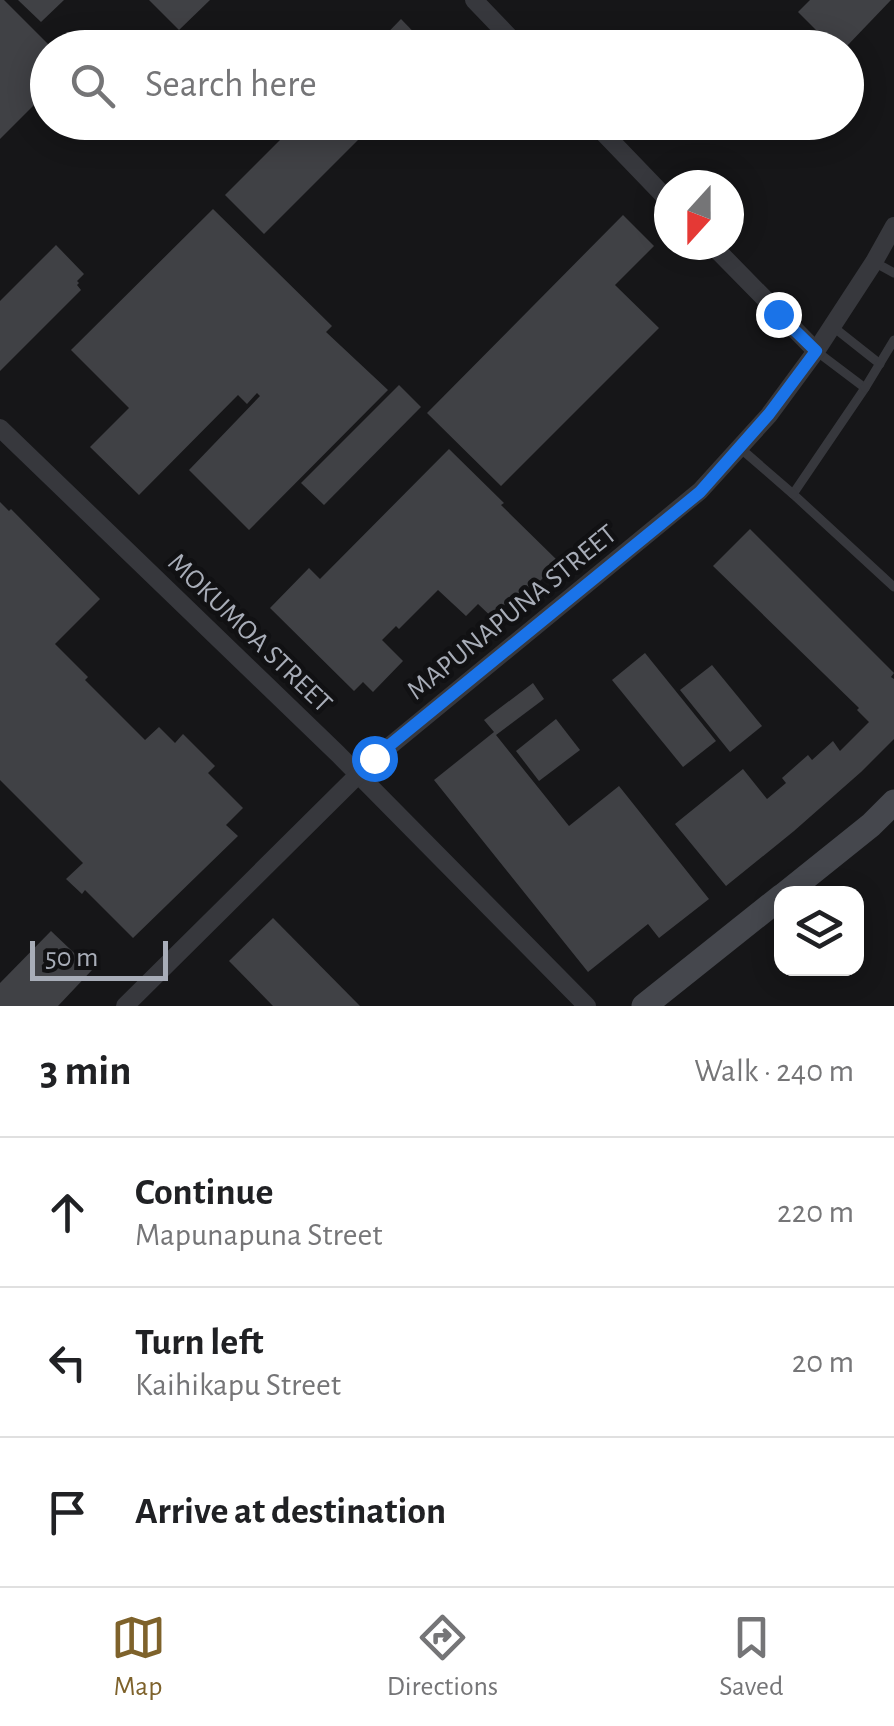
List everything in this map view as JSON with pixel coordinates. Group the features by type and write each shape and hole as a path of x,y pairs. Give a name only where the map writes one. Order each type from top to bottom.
{"main road":[{"path":"794,886 894,802"},
{"path":"644,1006 774,902"}],"street":[{"path":"474,0 503,30"},
{"path":"610,140 654,185"},
{"name":"MAPUNAPUNA STREET","path":"124,1006 374,758 700,492 769,414 816,351 894,226"},
{"path":"727,260 816,351"},
{"name":"MOKUMOA STREET","path":"0,428 358,775 587,1006"}],"lane":[{"path":"874,262 894,273"},
{"path":"832,326 880,364"},
{"path":"793,494 894,340"},
{"path":"816,351 864,388"},
{"path":"740,448 894,587"}],"building":[{"path":"0,0 4,0 34,30 30,30 30,109 0,139"},
{"path":"18,0 64,0 41,22"},
{"path":"149,0 210,0 179,30"},
{"path":"810,0 891,0 862,30 816,30 798,12"},
{"path":"401,19 412,30 390,30"},
{"path":"280,140 358,140 264,234 225,195"},
{"path":"213,209 332,326 326,332 388,390 249,530 189,470 260,396 257,393 247,404 238,395 139,495 90,447 129,408 71,350"},
{"path":"623,215 654,246 615,285 659,328 501,486 427,413"},
{"path":"56,245 84,274 77,281 81,290 0,371 0,301"},
{"path":"399,385 421,407 324,505 301,483"},
{"path":"449,449 559,562 498,623 478,604 466,616 438,590 399,629 396,626 382,640 403,661 373,692 363,682 354,691 270,608 309,568 320,579"},
{"path":"0,502 100,599 55,644 145,740 159,727 175,743 183,734 215,766 208,773 243,808 226,825 238,836 133,938 85,890 82,894 66,879 83,863 0,780"},
{"path":"750,529 894,673 894,739 794,831 726,886 675,824 743,769 767,799 786,783 782,778 808,755 812,760 833,741 840,751 869,722 713,566"},
{"path":"645,653 716,741 683,767 612,680"},
{"path":"712,665 762,726 730,752 680,690"},
{"path":"533,683 544,699 496,735 569,826 619,786 709,899 659,938 648,924 588,972 434,780 494,732 484,720"},
{"path":"556,719 580,750 539,781 516,751"},
{"path":"273,918 360,1006 273,1006 229,961"},
{"path":"51,931 92,970 58,1006 0,1006 0,983"}],"route":[{"path":"374,758 700,492 769,414 816,351 778,314"}]}
